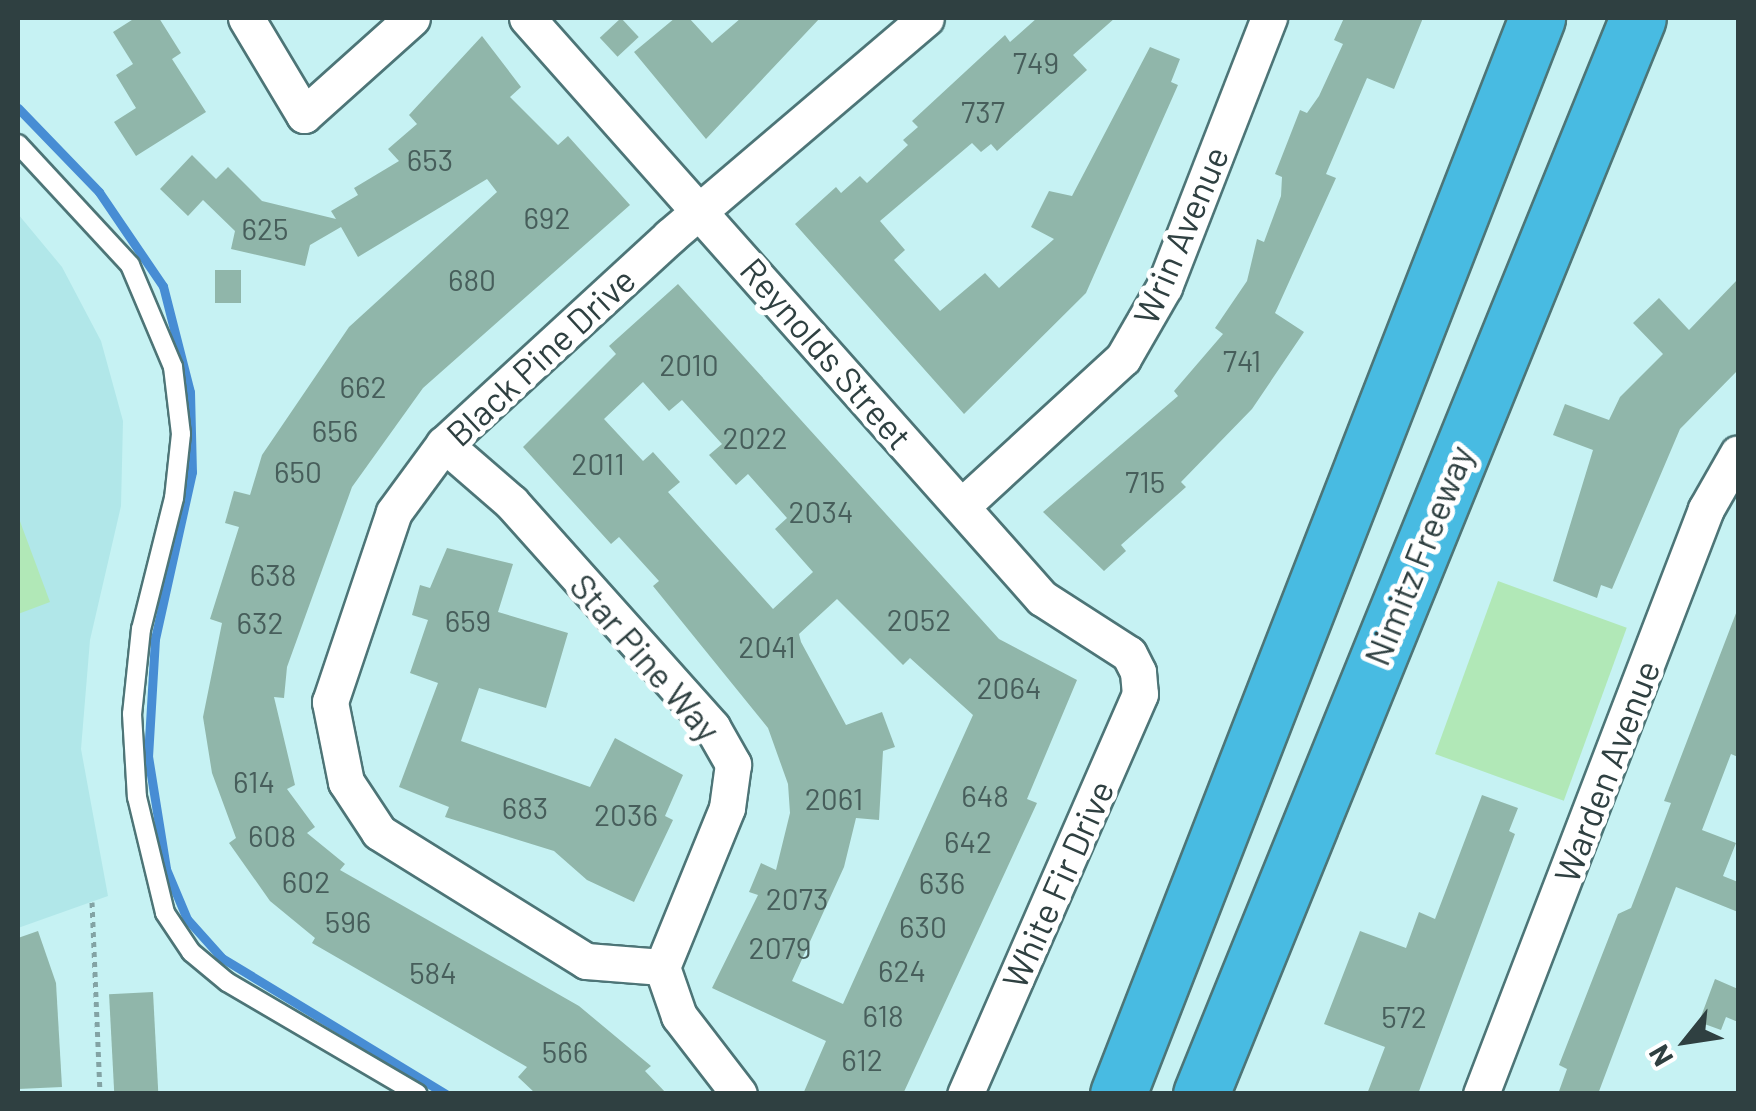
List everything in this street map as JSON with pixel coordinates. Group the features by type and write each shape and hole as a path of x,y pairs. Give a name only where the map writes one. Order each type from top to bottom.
{"highway":[{"path":"1118,1094 1536,18"},
{"name":"Nimitz Freeway","path":"1201,1094 1638,18"}],"street":[{"path":"246,18 304,115 412,18"},
{"name":"Reynolds Street","path":"527,18 1042,598 1129,654 1138,672"},
{"name":"Black Pine Drive","path":"662,967 586,960 379,832 346,782 330,702 394,512 444,444 926,18"},
{"name":"Wrin Avenue","path":"962,506 1123,358 1164,287 1268,18"},
{"name":"Star Pine Way","path":"444,444 511,502 712,726 734,764 727,808 662,967"},
{"name":"Warden Avenue","path":"1481,1094 1706,509 1738,453"},
{"name":"White Fir Drive","path":"965,1094 1140,694 1138,672"},
{"path":"662,967 680,1016 740,1094"}],"lane":[{"path":"18,144 130,265 173,367 181,434 174,498 141,629 132,714 137,797 165,913 191,952 227,982 418,1094"}],"path":[{"path":"92,902 100,1094"}],"shaded area":[{"path":"18,214 62,267 101,341 123,421 121,506 90,640 81,749 108,896 18,928"}],"green space":[{"path":"18,516 50,602 18,614"},
{"path":"1498,581 1627,628 1564,801 1435,754"}],"building":[{"path":"135,18 159,18 181,53 172,59 206,112 136,156 114,122 136,108 116,75 133,64 113,32"},
{"path":"621,18 639,37 618,57 600,38"},
{"path":"675,18 689,18 712,43 741,18 820,18 706,139 634,52"},
{"path":"1037,18 1115,18 1073,55 1087,70 997,151 991,144 981,152 972,143 880,221 905,250 894,260 940,311 985,273 999,288 1054,239 1031,227 1049,191 1072,196 1150,47 1180,59 1171,82 1178,85 1086,293 964,414 795,224 836,187 841,193 860,176 867,183 908,145 903,140 918,127 912,121 1005,35 1010,42"},
{"path":"1344,18 1423,18 1394,89 1367,78 1326,174 1336,178 1275,313 1304,332 1252,409 1181,482 1186,487 1121,545 1126,551 1104,571 1043,512 1178,396 1174,391 1223,334 1215,328 1247,281 1257,239 1264,242 1281,196 1282,177 1275,174 1300,110 1307,113 1319,96 1343,44 1334,40"},
{"path":"482,36 521,87 510,97 558,145 568,136 630,205 423,388 352,487 287,667 284,698 274,697 295,785 287,789 315,827 307,833 345,864 340,870 579,1006 651,1066 645,1071 667,1094 536,1094 518,1077 527,1067 312,943 315,938 270,901 229,843 236,838 212,773 203,717 222,623 210,619 239,527 225,523 234,491 250,495 262,455 349,327 497,192 487,179 358,257 341,227 310,245 305,266 231,249 235,231 203,200 188,216 160,189 192,155 216,179 228,167 262,201 336,219 331,211 358,195 354,188 399,161 388,149 417,124 409,115"},
{"path":"215,270 241,270 241,303 215,303"},
{"path":"1738,279 1738,370 1680,429 1612,589 1601,585 1597,598 1553,581 1593,450 1553,435 1565,404 1609,420 1620,397 1663,354 1633,323 1659,298 1689,330"},
{"path":"678,284 999,639 1077,680 1027,799 1037,803 903,1094 803,1094 826,1041 712,988 758,895 749,892 761,863 776,870 790,813 788,784 768,728 653,586 659,581 619,537 611,544 523,447 616,354 609,346","holes":["643,382 669,411 682,400 722,444 709,455 736,485 748,474 787,518 775,529 813,572 773,609 668,492 680,482 653,452 643,461 604,419","837,599 903,665 910,658 973,715 843,1004 792,981 844,867 856,818 879,820 883,751 895,747 882,712 846,725 801,642 799,634"]},
{"path":"447,548 513,564 498,612 568,633 546,708 479,688 461,741 590,787 615,738 683,775 665,816 673,820 634,902 587,880 554,851 445,817 449,807 399,787 438,683 410,673 428,620 412,615 420,585 430,588"},
{"path":"1738,608 1738,757 1731,754 1702,830 1736,843 1723,876 1738,882 1738,912 1676,887 1598,1094 1558,1094 1567,1069 1559,1065 1618,914 1631,908 1671,803 1664,801"},
{"path":"1482,795 1518,808 1509,831 1515,834 1418,1094 1367,1094 1385,1047 1324,1024 1360,931 1406,948 1419,912 1435,919"},
{"path":"38,931 56,983 62,1087 18,1089 18,938"},
{"path":"1715,979 1738,989 1738,1022 1726,1017 1721,1030 1699,1022"},
{"path":"153,992 158,1094 114,1094 109,994"}],"waterway":[{"path":"18,108 99,192 163,286 190,392 192,472 155,639 148,756 166,869 187,919 222,958 446,1094"}]}
